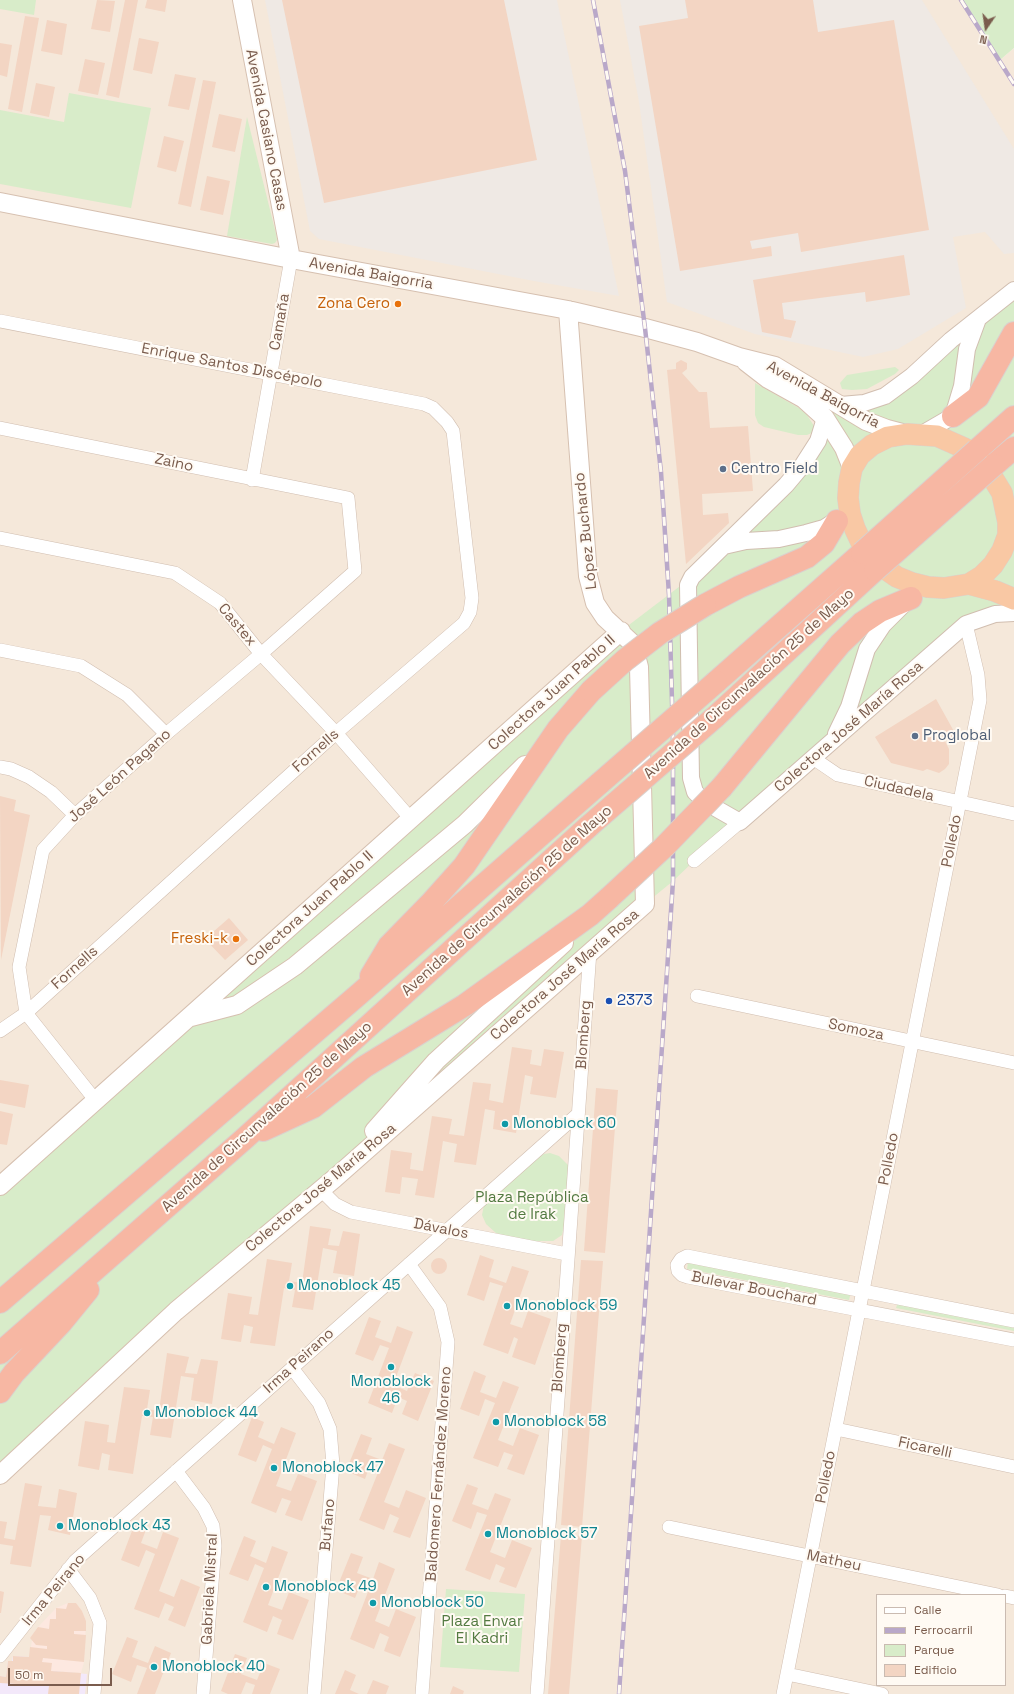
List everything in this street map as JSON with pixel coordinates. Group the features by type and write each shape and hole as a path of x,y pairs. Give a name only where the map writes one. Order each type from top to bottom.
{"highway":[{"path":"953,416 978,397 1014,333"},
{"name":"Avenida de Circunvalación 25 de Mayo","path":"0,1302 358,996 716,682 1014,417"},
{"path":"1010,521 1002,550 993,565 982,576 969,584 944,588 928,587 912,583 897,577 884,568 872,557 862,544 850,514 848,498 852,468 860,455 872,445 888,437 914,434 936,436 951,441 976,456 986,467 998,486 1010,521 1014,560"},
{"name":"Avenida de Circunvalación 25 de Mayo","path":"0,1353 244,1139 589,826 715,717 875,570 1014,448"},
{"path":"358,996 389,946 464,866 558,729 591,691 625,660 654,638 705,605 739,587 807,557 824,543 838,521"},
{"path":"969,584 995,591 1014,599"},
{"path":"244,1139 313,1107 364,1067 465,1005 590,915 664,847 722,787 840,644 862,623 874,615 911,598"},
{"path":"0,1392 14,1374 61,1323 123,1246"},
{"path":"0,1283 50,1259"}],"main road":[{"name":"Avenida Casiano Casas","path":"242,0 291,259"},
{"name":"Avenida Baigorria","path":"0,202 291,259 568,310 683,338 775,366 866,420 887,429 914,434"},
{"name":"López Buchardo","path":"568,310 588,576 595,603 604,618 621,631 633,644 639,667 645,904"},
{"name":"Avenida Baigorria","path":"739,356 768,379 804,399 826,418 844,448 852,468"},
{"name":"Colectora Juan Pablo II","path":"4,1179 96,1101 621,631"},
{"path":"188,1018 237,1005 295,966 465,824 511,780 558,729"},
{"name":"Colectora José María Rosa","path":"0,1475 176,1311 335,1178 590,951 645,904"},
{"path":"335,1178 384,1119 436,1061 560,948 590,915"}],"street":[{"name":"Camaña","path":"252,480 291,259"},
{"path":"841,405 864,403 885,396 912,376 950,340 1014,290"},
{"path":"914,434 953,416 962,386 967,348 978,319"},
{"name":"Enrique Santos Discépolo","path":"0,322 271,373 424,404 442,415 453,431"},
{"path":"740,822 705,802 695,792 691,778 687,593 692,576 786,485 802,466 818,441 826,418"},
{"name":"Zaino","path":"0,428 252,480 348,498"},
{"name":"Fornells","path":"0,1031 26,1013 336,732 464,623 470,612 472,598 453,431"},
{"name":"José León Pagano","path":"96,1101 26,1013 19,967 43,850 75,815 166,734 261,654 355,571 348,498"},
{"path":"724,546 746,541 779,539 824,528 838,521 848,498"},
{"name":"Castex","path":"0,538 175,573 220,603 261,654 336,732 411,819"},
{"path":"833,741 849,707 867,649 883,625 911,598 944,588"},
{"name":"Colectora José María Rosa","path":"694,861 966,624 995,614 1014,613"},
{"name":"Polledo","path":"783,1694 980,700 978,675 966,624"},
{"path":"0,650 81,666 127,695 166,734"},
{"name":"Ciudadela","path":"813,758 838,776 1014,814"},
{"path":"0,767 11,769 30,777 51,792 75,815"},
{"name":"Blomberg","path":"537,1694 590,951"},
{"name":"Somoza","path":"697,996 1014,1063"},
{"name":"Irma Peirano","path":"0,1656 75,1561 578,1114"},
{"name":"Dávalos","path":"321,1190 335,1204 351,1212 568,1254"},
{"name":"Bulevar Bouchard","path":"1014,1321 687,1256 681,1259 677,1265 678,1271 682,1275 1014,1340"},
{"name":"Baldomero Fernández Moreno","path":"408,1264 440,1307 448,1342 422,1694"},
{"name":"Bufano","path":"292,1368 319,1403 330,1429 333,1465 314,1694"},
{"name":"Ficarelli","path":"836,1429 1014,1467"},
{"name":"Gabriela Mistral","path":"176,1471 204,1508 213,1526 215,1546 203,1694"},
{"name":"Matheu","path":"669,1528 993,1594"},
{"path":"68,1569 90,1598 100,1623 94,1694"},
{"path":"787,1674 882,1694"}],"shaded area":[{"path":"0,0 961,0 1000,60 1014,48 1014,1694 0,1694"},
{"path":"265,0 557,0 619,296 319,239 310,231"},
{"path":"620,0 922,0 1014,149 1014,253 1004,254 985,232 953,237 966,308 898,349 863,357 755,334 667,302 639,102"},
{"path":"68,1603 76,1603 82,1611 86,1621 84,1662 81,1673 51,1671 29,1661 32,1640 30,1638 56,1608"},
{"path":"13,1656 29,1657 51,1671 87,1674 85,1694 0,1694 0,1676 6,1677 8,1661 12,1661"}],"green space":[{"path":"0,0 36,0 34,15 0,9"},
{"path":"961,0 1014,0 1014,48 1000,60"},
{"path":"69,93 151,108 131,208 0,184 0,110 64,122"},
{"path":"247,117 276,234 277,240 272,244 227,236"},
{"path":"1014,290 1014,613 966,624 645,904 0,1475 0,1186 621,631 692,577 786,485 825,418 841,405 864,403"},
{"path":"895,367 899,370 895,374 867,389 842,389 840,383 847,375"},
{"path":"755,383 799,408 807,415 814,426 814,432 807,435 798,435 764,427 758,423 755,415"},
{"name":"Plaza República de Irak","path":"550,1153 559,1156 569,1166 565,1221 562,1235 553,1241 531,1241 512,1238 496,1233 486,1224 482,1215 484,1205 536,1159 544,1154"},
{"path":"688,1262 851,1292 849,1300 687,1269"},
{"path":"898,1302 1014,1325 1014,1331 896,1308"},
{"name":"Plaza Envar El Kadri","path":"446,1589 525,1594 519,1672 440,1667"}],"building":[{"path":"97,0 115,1 110,32 91,29"},
{"path":"125,0 138,0 119,98 106,95"},
{"path":"147,0 167,0 165,12 145,8"},
{"path":"282,0 504,0 537,160 324,203"},
{"path":"685,0 813,0 818,32 894,20 929,230 801,252 798,233 750,241 752,249 771,246 772,256 680,271 639,26 688,18"},
{"path":"25,16 39,18 22,112 8,109"},
{"path":"47,20 67,24 62,55 41,51"},
{"path":"139,38 159,42 152,74 133,70"},
{"path":"0,43 12,45 7,77 0,75"},
{"path":"85,59 105,63 98,95 78,91"},
{"path":"175,74 196,78 189,110 168,106"},
{"path":"203,80 216,82 191,207 178,204"},
{"path":"36,83 55,87 49,117 30,113"},
{"path":"219,114 242,119 235,152 212,147"},
{"path":"164,136 184,141 176,172 157,167"},
{"path":"207,176 230,181 223,215 200,210"},
{"path":"904,255 910,295 866,302 865,292 782,303 784,319 796,321 791,338 762,332 753,280"},
{"path":"681,360 687,363 687,369 682,373 699,392 707,392 710,428 748,426 753,491 702,494 703,515 728,513 729,523 686,564 667,370 676,369 676,363"},
{"name":"Proglobal","path":"936,699 956,735 945,741 949,749 949,764 939,773 927,769 923,771 891,763 875,737"},
{"path":"0,796 16,800 14,811 30,815 1,960"},
{"path":"229,918 248,940 225,960 205,939"},
{"name":"Monoblock 60","path":"512,1047 532,1050 530,1064 541,1066 544,1049 564,1052 556,1098 530,1094 533,1077 525,1075 516,1133 493,1129 495,1111 485,1109 476,1165 454,1162 457,1144 443,1141 434,1198 415,1195 418,1179 402,1177 400,1194 385,1192 391,1150 412,1153 410,1169 423,1171 432,1116 452,1119 449,1134 464,1136 473,1082 491,1084 489,1100 503,1103"},
{"path":"0,1080 29,1085 25,1108 0,1103"},
{"path":"596,1088 618,1090 605,1253 584,1251"},
{"path":"0,1111 13,1114 7,1145 0,1144"},
{"name":"Monoblock 45","path":"310,1226 331,1229 328,1245 339,1246 343,1231 360,1234 354,1276 333,1273 337,1251 323,1248 313,1310 292,1307 295,1290 284,1288 275,1346 250,1343 253,1327 244,1325 241,1342 221,1339 228,1293 252,1297 249,1314 258,1315 267,1259 292,1263 289,1281 302,1283"},
{"name":"Monoblock 59","path":"480,1255 494,1260 489,1277 506,1283 512,1266 529,1271 510,1324 522,1328 528,1311 551,1319 535,1365 512,1357 518,1339 514,1337 508,1354 483,1345 503,1286 490,1282 484,1301 467,1295"},
{"path":"439,1258 446,1263 447,1266 442,1273 439,1274 432,1269 431,1266 436,1259"},
{"path":"581,1260 603,1261 582,1527 561,1525"},
{"name":"Monoblock 46","path":"369,1317 381,1321 375,1337 391,1343 397,1326 413,1332 393,1385 407,1391 415,1373 434,1381 418,1421 402,1414 407,1401 398,1397 392,1413 368,1403 389,1348 380,1345 373,1361 355,1354"},
{"name":"Monoblock 44","path":"167,1353 189,1357 185,1373 197,1374 201,1359 218,1361 212,1404 191,1400 194,1378 181,1376 171,1438 150,1435 153,1417 142,1416 133,1474 108,1470 110,1455 102,1453 99,1470 78,1466 85,1421 109,1425 107,1442 115,1443 124,1387 150,1390 147,1409 159,1411"},
{"name":"Monoblock 58","path":"474,1371 486,1376 480,1392 496,1398 503,1381 519,1387 498,1440 513,1446 520,1428 539,1435 524,1475 507,1469 513,1455 504,1452 498,1467 473,1458 495,1403 485,1399 479,1416 460,1409"},
{"name":"Monoblock 47","path":"252,1417 264,1422 258,1437 274,1444 281,1427 296,1433 276,1486 291,1491 298,1474 317,1481 302,1521 285,1515 291,1501 282,1498 276,1513 251,1503 272,1449 263,1445 256,1462 238,1455"},
{"path":"361,1434 372,1438 366,1454 382,1460 389,1443 405,1449 384,1502 399,1508 406,1490 426,1498 410,1538 393,1532 399,1518 390,1514 384,1530 359,1520 381,1465 371,1462 365,1479 346,1471"},
{"name":"Monoblock 43","path":"25,1483 42,1486 38,1506 56,1508 59,1489 77,1493 70,1535 48,1530 51,1516 40,1515 31,1567 10,1564 13,1546 0,1544 0,1521 7,1522 4,1538 15,1540"},
{"name":"Monoblock 57","path":"467,1484 478,1488 472,1504 488,1510 495,1493 511,1499 490,1552 505,1558 512,1540 532,1548 516,1588 499,1582 505,1568 496,1564 490,1580 465,1570 487,1515 477,1512 471,1529 452,1521"},
{"path":"135,1523 147,1527 141,1543 157,1549 163,1532 179,1538 159,1591 174,1597 181,1579 200,1587 185,1627 168,1620 174,1607 165,1603 159,1618 134,1609 155,1554 146,1550 139,1567 121,1560"},
{"path":"561,1535 582,1536 569,1694 548,1694"},
{"name":"Monoblock 49","path":"244,1536 256,1541 250,1556 266,1563 272,1546 288,1552 268,1605 282,1610 289,1592 309,1600 293,1640 277,1634 282,1620 273,1616 267,1632 243,1622 264,1568 255,1564 248,1581 229,1574"},
{"name":"Monoblock 50","path":"351,1553 363,1557 357,1573 373,1579 379,1562 395,1569 375,1621 389,1627 396,1609 416,1617 400,1657 384,1651 389,1637 380,1633 374,1649 350,1639 371,1584 362,1581 355,1598 336,1590"},
{"path":"0,1591 4,1592 1,1613 0,1613"},
{"path":"68,1603 76,1603 82,1611 86,1621 86,1631 74,1631 74,1634 86,1635 84,1662 43,1658 42,1662 52,1663 51,1671 81,1673 79,1694 48,1694 49,1686 0,1683 0,1676 6,1677 8,1661 13,1661 13,1656 29,1657 30,1647 47,1649 47,1646 36,1645 30,1638 38,1627 49,1629 50,1619 56,1619 56,1608 66,1609"},
{"name":"Monoblock 40","path":"127,1637 138,1641 132,1657 148,1663 155,1646 171,1653 155,1694 137,1694 147,1668 137,1665 131,1682 112,1674"},
{"path":"235,1654 247,1658 241,1674 257,1680 264,1663 280,1669 270,1694 252,1694 255,1685 246,1682 241,1694 228,1694 221,1691"},
{"path":"345,1670 356,1675 350,1690 359,1694 335,1694"},
{"path":"373,1680 389,1686 386,1694 367,1694"},
{"path":"453,1686 464,1691 463,1694 450,1694"}],"railway":[{"path":"593,0 625,171 645,328 661,472 669,595 673,737 673,881 619,1694"},
{"path":"961,0 1014,84"}],"place":[{"name":"Zona Cero","path":"398,304"},
{"name":"Centro Field","path":"723,469"},
{"name":"Proglobal","path":"915,736"},
{"name":"Freski-k","path":"236,939"},
{"name":"2373","path":"609,1001"},
{"name":"Monoblock 60","path":"505,1124"},
{"name":"Monoblock 45","path":"290,1286"},
{"name":"Monoblock 59","path":"507,1306"},
{"name":"Monoblock 46","path":"391,1367"},
{"name":"Monoblock 44","path":"147,1413"},
{"name":"Monoblock 58","path":"496,1422"},
{"name":"Monoblock 47","path":"274,1468"},
{"name":"Monoblock 43","path":"60,1526"},
{"name":"Monoblock 57","path":"488,1534"},
{"name":"Monoblock 49","path":"266,1587"},
{"name":"Monoblock 50","path":"373,1603"},
{"name":"Monoblock 40","path":"154,1667"}]}
